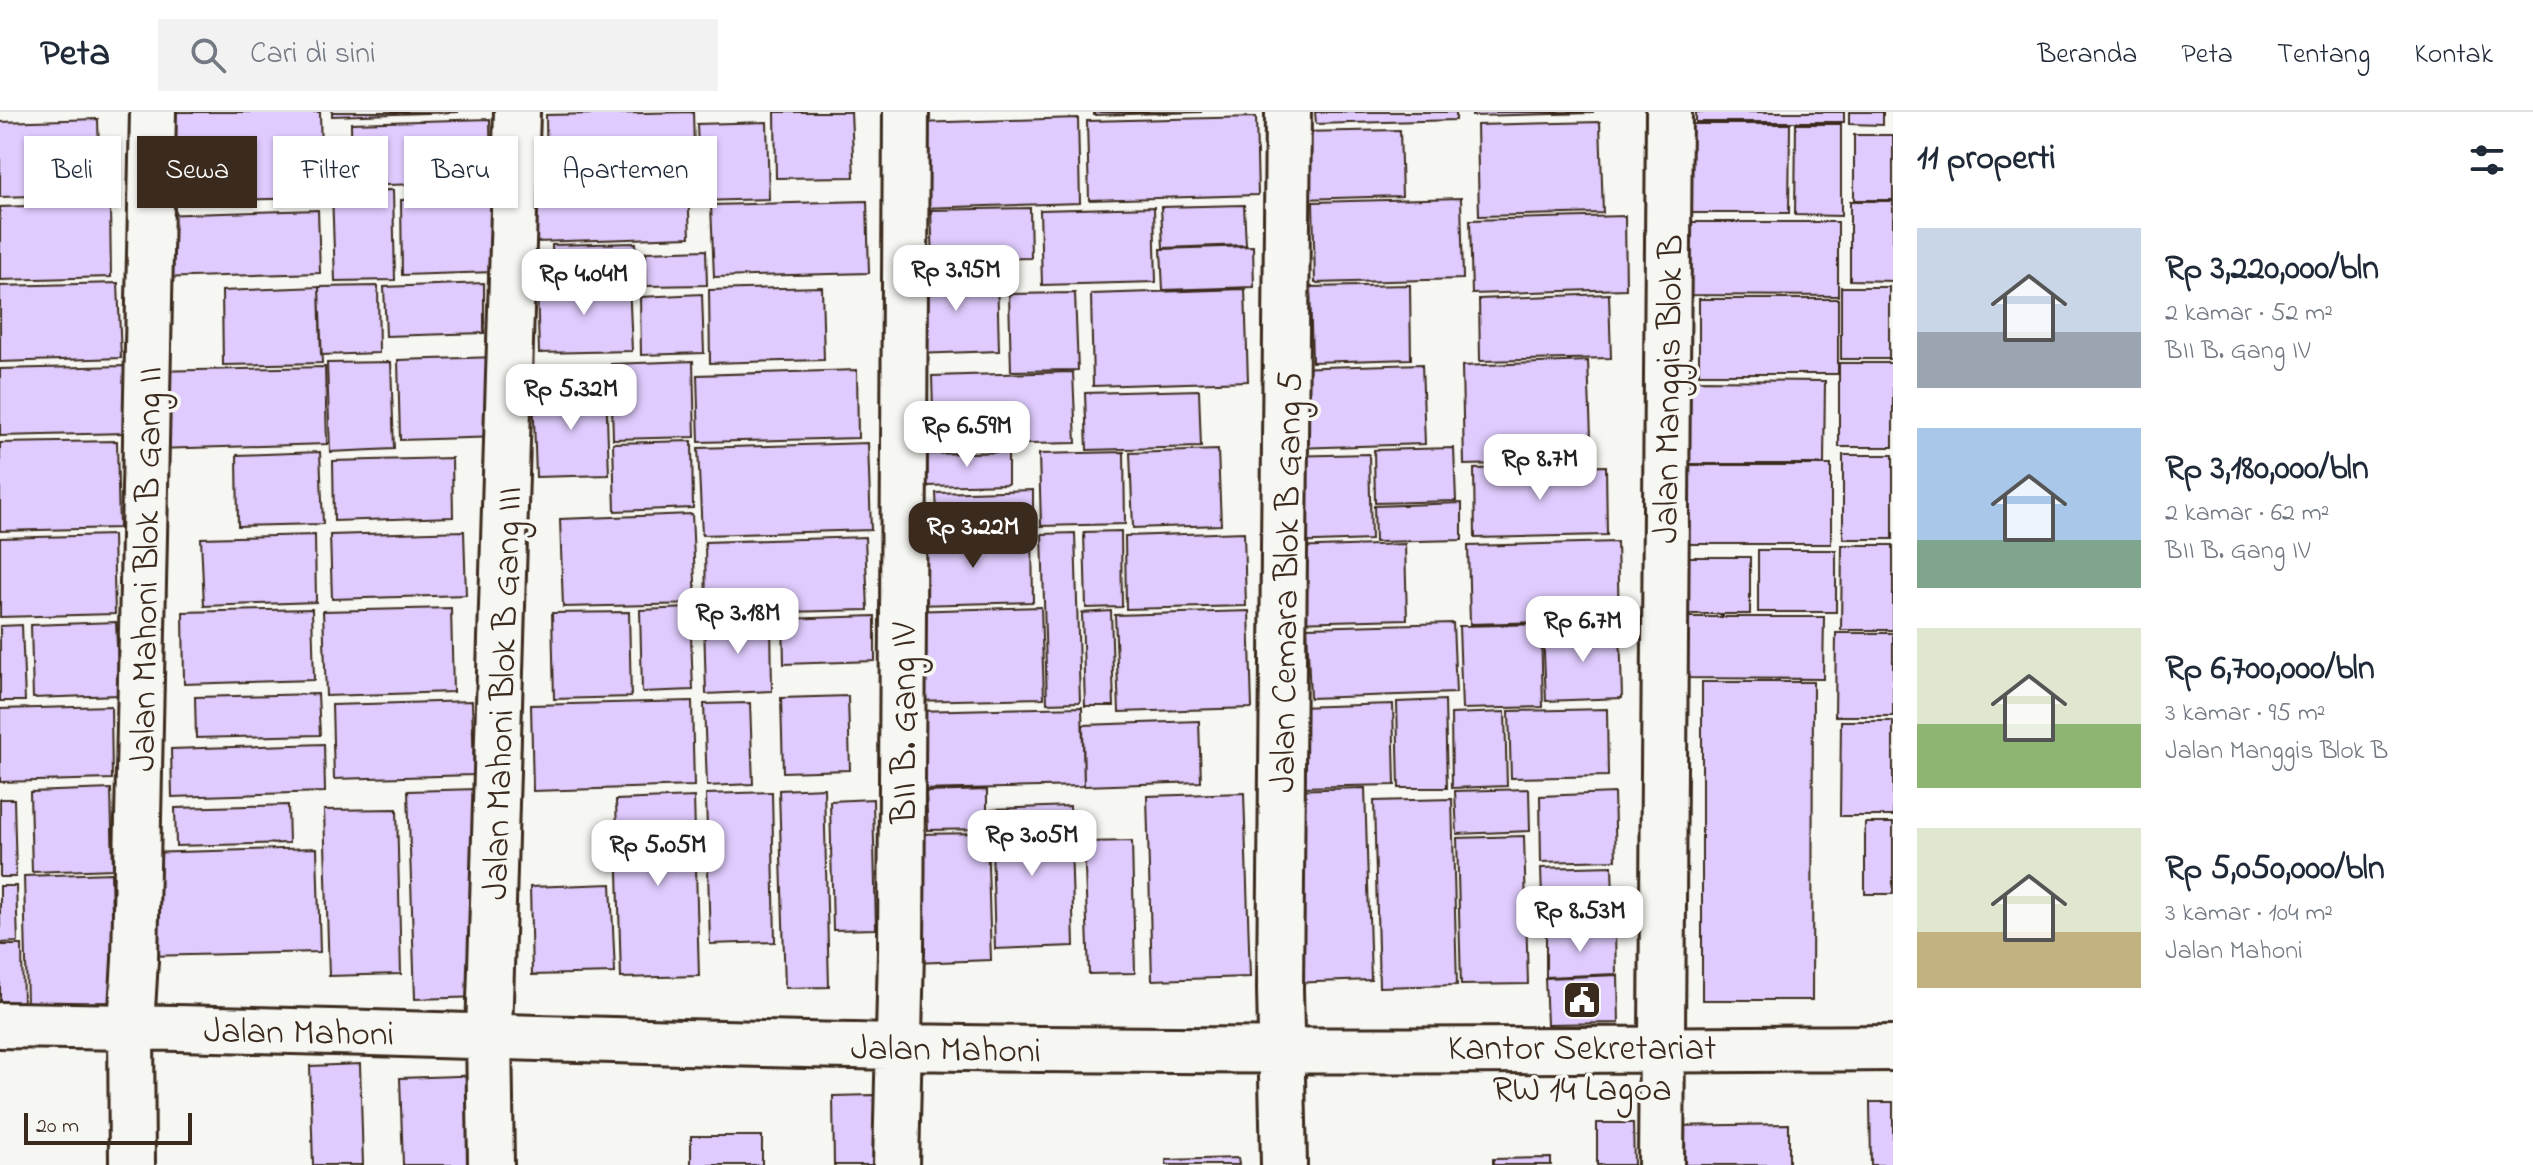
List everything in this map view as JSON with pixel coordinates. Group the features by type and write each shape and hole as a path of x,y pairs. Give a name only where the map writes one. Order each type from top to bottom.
{"street":[{"name":"Jalan Mahoni Blok B Gang II","path":"132,1165 131,1026 136,929 153,112"},
{"name":"Jalan Mahoni Blok B Gang III","path":"491,1165 489,1034 517,112"},
{"name":"BII B. Gang IV","path":"896,1165 900,1047 906,112"},
{"name":"Jalan Cemara Blok B Gang 5","path":"1284,1165 1281,1051 1288,112"},
{"name":"Jalan Manggis Blok B","path":"1661,1165 1669,112"},
{"name":"Jalan Mahoni","path":"0,1025 489,1034 900,1047 1281,1051 1893,1048"}],"building":[{"path":"173,112 320,112 321,136 273,136 273,199 257,199 257,136 174,136"},
{"path":"332,112 459,112 332,116"},
{"path":"693,112 694,136 546,136 546,115"},
{"path":"775,112 851,112 854,177 776,178"},
{"path":"1094,112 1202,112 1094,115"},
{"path":"1315,112 1456,112 1456,120 1316,124"},
{"path":"1472,112 1593,112 1593,113 1472,116"},
{"path":"1696,112 1844,112 1844,122 1696,122"},
{"path":"1849,112 1883,112 1883,125 1849,124"},
{"path":"1256,117 1258,195 1089,200 1087,121"},
{"path":"1078,118 1080,203 920,208 917,123"},
{"path":"98,119 98,136 24,136 24,196 0,197 0,122"},
{"path":"490,119 490,136 404,136 404,185 388,185 388,136 351,136 351,123"},
{"path":"767,122 769,199 717,201 717,136 697,136 697,124"},
{"path":"1600,122 1603,213 1479,216 1477,125"},
{"path":"1690,124 1790,124 1789,213 1689,213"},
{"path":"1796,124 1841,124 1841,216 1795,215"},
{"path":"1400,130 1402,196 1301,199 1298,132"},
{"path":"1854,135 1893,135 1893,200 1854,200"},
{"path":"388,190 393,190 395,280 335,281 333,208 388,208"},
{"path":"1461,198 1463,279 1315,283 1313,202"},
{"path":"401,200 404,200 404,208 493,208 495,272 402,275"},
{"path":"867,201 869,273 714,277 711,208 717,208 717,205"},
{"path":"1850,201 1893,201 1893,281 1850,280"},
{"path":"1244,205 1246,245 1163,248 1161,207"},
{"path":"0,207 110,208 111,277 0,280"},
{"path":"1154,207 1156,282 1042,285 1040,210"},
{"path":"535,208 689,208 690,237 536,242"},
{"path":"1030,208 1031,258 933,260 931,210"},
{"path":"318,210 320,273 157,278 156,215"},
{"path":"1625,216 1626,289 1472,294 1470,220"},
{"path":"1689,222 1838,222 1838,296 1690,295"},
{"path":"636,243 637,277 553,280 552,245"},
{"path":"1253,246 1254,287 1163,290 1161,249"},
{"path":"706,250 707,285 647,286 646,252"},
{"path":"997,273 999,351 916,354 913,275"},
{"path":"629,281 632,351 539,353 537,284"},
{"path":"118,283 121,358 0,362 0,286"},
{"path":"484,283 484,333 386,336 384,287"},
{"path":"1410,285 1411,359 1312,362 1310,287"},
{"path":"378,286 379,353 321,355 319,287"},
{"path":"319,287 322,363 223,365 222,291"},
{"path":"822,287 824,360 710,363 709,290"},
{"path":"1841,287 1889,287 1889,359 1841,359"},
{"path":"1245,289 1248,381 1093,386 1091,294"},
{"path":"1075,293 1078,370 1011,371 1009,294"},
{"path":"702,294 704,353 641,355 640,297"},
{"path":"1609,294 1611,358 1480,361 1479,299"},
{"path":"1699,299 1838,299 1838,374 1699,374"},
{"path":"498,357 501,437 400,440 398,360"},
{"path":"693,361 695,437 613,439 611,364"},
{"path":"1588,361 1592,462 1464,465 1462,366"},
{"path":"391,362 394,449 330,452 327,363"},
{"path":"1839,363 1893,363 1893,447 1839,447"},
{"path":"1422,364 1425,444 1294,448 1291,368"},
{"path":"125,366 127,433 0,436 0,369"},
{"path":"325,367 327,444 156,449 154,371"},
{"path":"857,370 858,438 699,442 697,375"},
{"path":"1073,372 1076,443 934,446 932,376"},
{"path":"1688,380 1825,381 1824,464 1688,464"},
{"path":"606,387 609,475 536,477 533,390"},
{"path":"1199,390 1201,447 1087,450 1085,393"},
{"path":"117,441 119,528 0,531 0,443"},
{"path":"692,441 693,508 615,511 613,443"},
{"path":"868,443 871,530 702,535 698,448"},
{"path":"1454,448 1456,501 1375,503 1374,450"},
{"path":"1218,450 1221,525 1133,528 1130,453"},
{"path":"320,452 323,524 238,526 237,455"},
{"path":"1008,452 1008,484 927,486 926,454"},
{"path":"1124,452 1125,524 1041,526 1039,454"},
{"path":"1369,454 1371,540 1289,543 1286,456"},
{"path":"1843,455 1893,455 1893,539 1843,539"},
{"path":"452,458 453,517 334,521 333,461"},
{"path":"1683,465 1831,465 1831,544 1683,544"},
{"path":"1606,466 1607,535 1475,538 1474,469"},
{"path":"1033,490 1033,532 938,535 936,493"},
{"path":"1462,503 1462,540 1375,542 1374,506"},
{"path":"692,514 696,604 563,607 560,519"},
{"path":"464,531 466,595 332,599 330,535"},
{"path":"1121,531 1122,607 1086,608 1084,532"},
{"path":"1244,532 1246,606 1126,609 1125,536"},
{"path":"1075,533 1080,702 1047,703 1042,534"},
{"path":"113,535 115,614 0,617 0,538"},
{"path":"315,535 316,602 204,606 201,538"},
{"path":"1032,536 1033,602 915,605 913,539"},
{"path":"865,537 868,610 706,614 705,542"},
{"path":"1617,542 1619,620 1470,624 1468,546"},
{"path":"1405,544 1407,619 1292,622 1290,548"},
{"path":"1842,545 1893,545 1893,630 1841,630"},
{"path":"1758,550 1836,550 1836,612 1758,612"},
{"path":"1672,557 1750,557 1750,614 1671,614"},
{"path":"1041,607 1044,698 910,701 907,611"},
{"path":"451,608 453,692 326,696 323,611"},
{"path":"690,608 693,690 642,692 640,610"},
{"path":"312,609 314,680 184,684 183,612"},
{"path":"1111,611 1114,706 1085,706 1082,613"},
{"path":"1249,611 1252,708 1119,712 1115,615"},
{"path":"629,612 631,697 554,699 552,613"},
{"path":"875,616 875,661 784,664 783,619"},
{"path":"1680,617 1824,617 1823,679 1679,678"},
{"path":"771,620 772,691 706,694 704,621"},
{"path":"116,622 119,695 33,698 31,625"},
{"path":"1453,623 1456,693 1310,698 1307,627"},
{"path":"1541,624 1543,707 1462,709 1459,626"},
{"path":"22,625 25,701 0,701 0,626"},
{"path":"1620,627 1622,698 1546,701 1543,629"},
{"path":"1836,633 1893,633 1893,716 1835,716"},
{"path":"1702,682 1813,682 1812,1000 1702,1000"},
{"path":"318,694 320,735 196,738 195,697"},
{"path":"848,696 850,770 783,772 781,698"},
{"path":"1445,700 1447,788 1399,788 1397,702"},
{"path":"472,701 474,775 334,779 332,705"},
{"path":"692,701 694,786 533,791 531,705"},
{"path":"750,703 753,784 707,786 704,704"},
{"path":"1393,704 1395,785 1298,787 1296,707"},
{"path":"111,706 112,779 0,782 0,709"},
{"path":"1082,707 1084,786 919,790 916,711"},
{"path":"1607,709 1608,776 1511,778 1509,711"},
{"path":"1505,712 1507,786 1452,788 1451,714"},
{"path":"1199,721 1201,782 1084,786 1083,725"},
{"path":"1841,721 1893,721 1893,816 1840,816"},
{"path":"324,744 325,792 172,797 171,749"},
{"path":"824,788 829,987 785,988 779,790"},
{"path":"1365,788 1371,980 1289,983 1283,790"},
{"path":"111,789 113,869 32,872 30,792"},
{"path":"477,789 483,997 415,999 408,791"},
{"path":"1529,789 1530,831 1457,834 1455,791"},
{"path":"987,790 987,829 928,830 926,792"},
{"path":"772,792 775,942 710,944 706,794"},
{"path":"1244,793 1250,977 1152,980 1147,796"},
{"path":"1614,793 1616,860 1541,862 1540,796"},
{"path":"694,797 699,976 621,978 616,800"},
{"path":"0,799 14,799 16,877 0,877"},
{"path":"873,799 876,929 833,930 830,801"},
{"path":"1452,799 1457,985 1379,987 1374,801"},
{"path":"288,805 289,843 176,846 175,808"},
{"path":"1070,806 1074,946 995,949 991,809"},
{"path":"397,809 401,974 329,976 324,810"},
{"path":"1865,823 1893,823 1893,894 1865,894"},
{"path":"987,833 991,960 913,963 909,834"},
{"path":"1524,836 1528,984 1461,985 1457,838"},
{"path":"1132,841 1135,973 1089,974 1084,842"},
{"path":"317,848 320,952 147,956 145,853"},
{"path":"1612,866 1614,928 1543,930 1541,868"},
{"path":"111,873 114,1002 27,1004 24,876"},
{"path":"611,884 615,973 532,975 530,887"},
{"path":"0,886 16,886 18,942 0,943"},
{"path":"1615,932 1616,974 1546,977 1546,933"},
{"path":"0,945 22,945 23,1007 0,1007"},
{"name":"Kantor Sekretariat RW 14 Lagoa","path":"1618,975 1619,1023 1547,1024 1545,978"},
{"path":"360,1064 363,1165 313,1165 310,1066"},
{"path":"485,1075 487,1165 403,1165 400,1078"},
{"path":"874,1095 875,1165 834,1165 833,1096"},
{"path":"1870,1102 1893,1102 1893,1165 1871,1165"},
{"path":"1597,1123 1633,1123 1634,1165 1597,1165"},
{"path":"1789,1124 1789,1165 1673,1165 1672,1126"},
{"path":"691,1136 762,1136 762,1165 691,1165"},
{"path":"1238,1158 1239,1165 1166,1165 1166,1160"},
{"path":"1551,1158 1551,1165 1493,1165 1493,1159"}],"place":[{"name":"Kantor Sekretariat RW 14 Lagoa","path":"1582,1000"}]}
